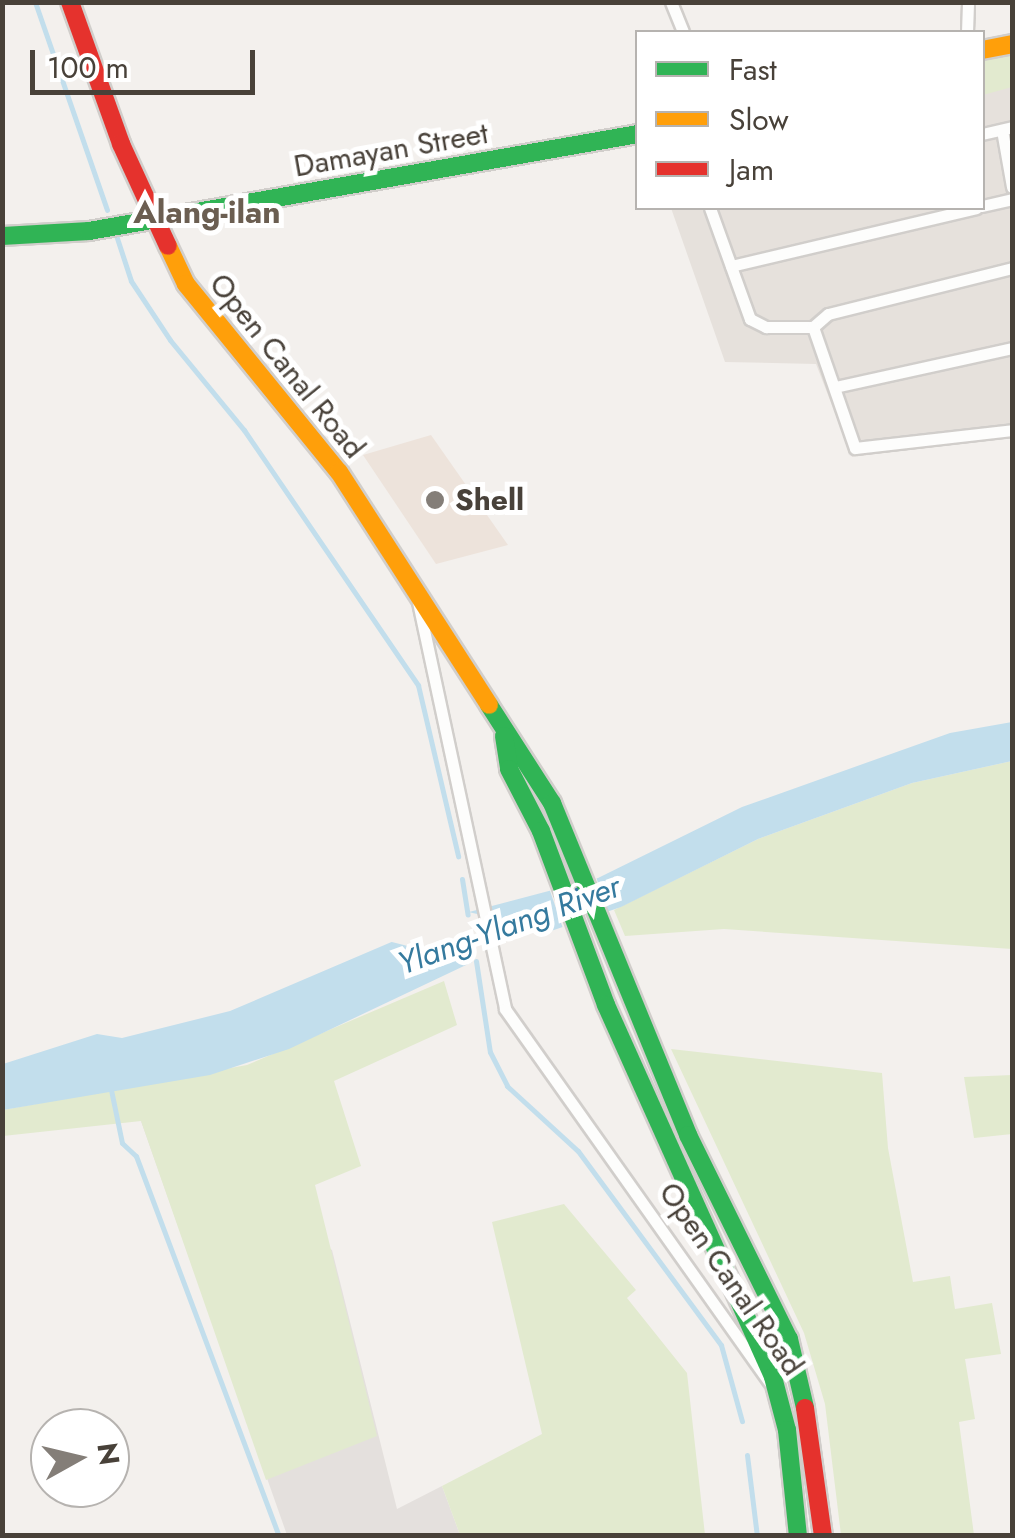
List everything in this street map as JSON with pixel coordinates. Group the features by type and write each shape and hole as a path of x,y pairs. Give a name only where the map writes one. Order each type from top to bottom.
{"main road":[{"name":"Open Canal Road","path":"70,2 154,220 186,284 339,472 415,586 504,735 528,759 576,858 610,954 688,1135 790,1339 811,1434 823,1536"},
{"path":"985,49 1012,44"},
{"name":"Damayan Street","path":"2,236 154,220 635,135"},
{"name":"Open Canal Road","path":"504,735 510,769 553,865 588,962 782,1400"},
{"path":"782,1400 798,1536"}],"street":[{"path":"671,2 682,30"},
{"path":"967,30 968,2"},
{"path":"1007,128 1012,187"},
{"path":"985,205 1012,198"},
{"path":"711,210 750,319 766,327 813,327 828,314 1012,268"},
{"path":"731,266 966,210"},
{"path":"813,327 855,448 1012,430"},
{"path":"835,388 1012,348"},
{"name":"Open Canal Road","path":"415,586 498,987 526,1042 782,1400"}],"shaded area":[{"path":"1012,52 1012,437 852,457 816,364 725,362 672,210 985,210 985,58"},
{"name":"Shell","path":"431,435 508,545 436,564 363,455"},
{"path":"141,1121 332,1250 397,1509 442,1486 460,1535 287,1535"}],"green space":[{"path":"1012,52 1012,87 985,94 985,57"},
{"path":"1012,761 1012,949 724,929 625,936 614,910 758,839 912,783"},
{"path":"444,981 457,1025 334,1081 361,1166 315,1185 377,1436 266,1480 141,1121 3,1136 3,1110 247,1065"},
{"path":"671,1049 882,1073 888,1148 913,1282 950,1276 955,1309 992,1303 1001,1354 965,1359 975,1419 959,1422 974,1535 841,1535 825,1404 804,1333"},
{"path":"1012,1075 1012,1134 974,1138 964,1077"},
{"path":"564,1204 636,1290 627,1298 687,1373 705,1535 460,1535 442,1486 542,1434 492,1222"}],"water":[{"name":"Ylang-Ylang River","path":"1012,722 1012,761 912,783 758,839 621,907 504,947 289,1049 210,1075 3,1110 3,1064 97,1034 122,1038 230,1011 450,917 598,878 742,807 950,733"}],"pier":[{"path":"595,874 610,917 565,933 550,890"},
{"path":"460,910 562,933 483,965 380,939"}],"waterway":[{"path":"35,2 107,210"},
{"path":"116,235 131,281 170,340 244,430 418,685 458,856"},
{"name":"Ylang-Ylang River","path":"462,879 468,915"},
{"name":"Ylang-Ylang River","path":"476,961 490,1052 507,1086 578,1151 721,1345 742,1421"},
{"path":"110,1085 122,1143 136,1156 279,1536"},
{"path":"747,1455 757,1536"}],"traffic: fast":[{"path":"2,236 89,231 635,135"},
{"path":"489,705 552,803 688,1135 789,1339 805,1408"},
{"path":"504,736 509,769 541,831 606,1005 773,1377 787,1430 798,1536"}],"traffic: slow":[{"path":"985,49 1012,44"},
{"path":"168,246 186,284 339,472 489,705"}],"traffic: jam":[{"path":"70,2 121,144 168,246"},
{"path":"805,1408 823,1536"}],"place":[{"name":"Shell","path":"435,500"}],"district":[{"name":"Alang-ilan","path":"207,212"}]}
